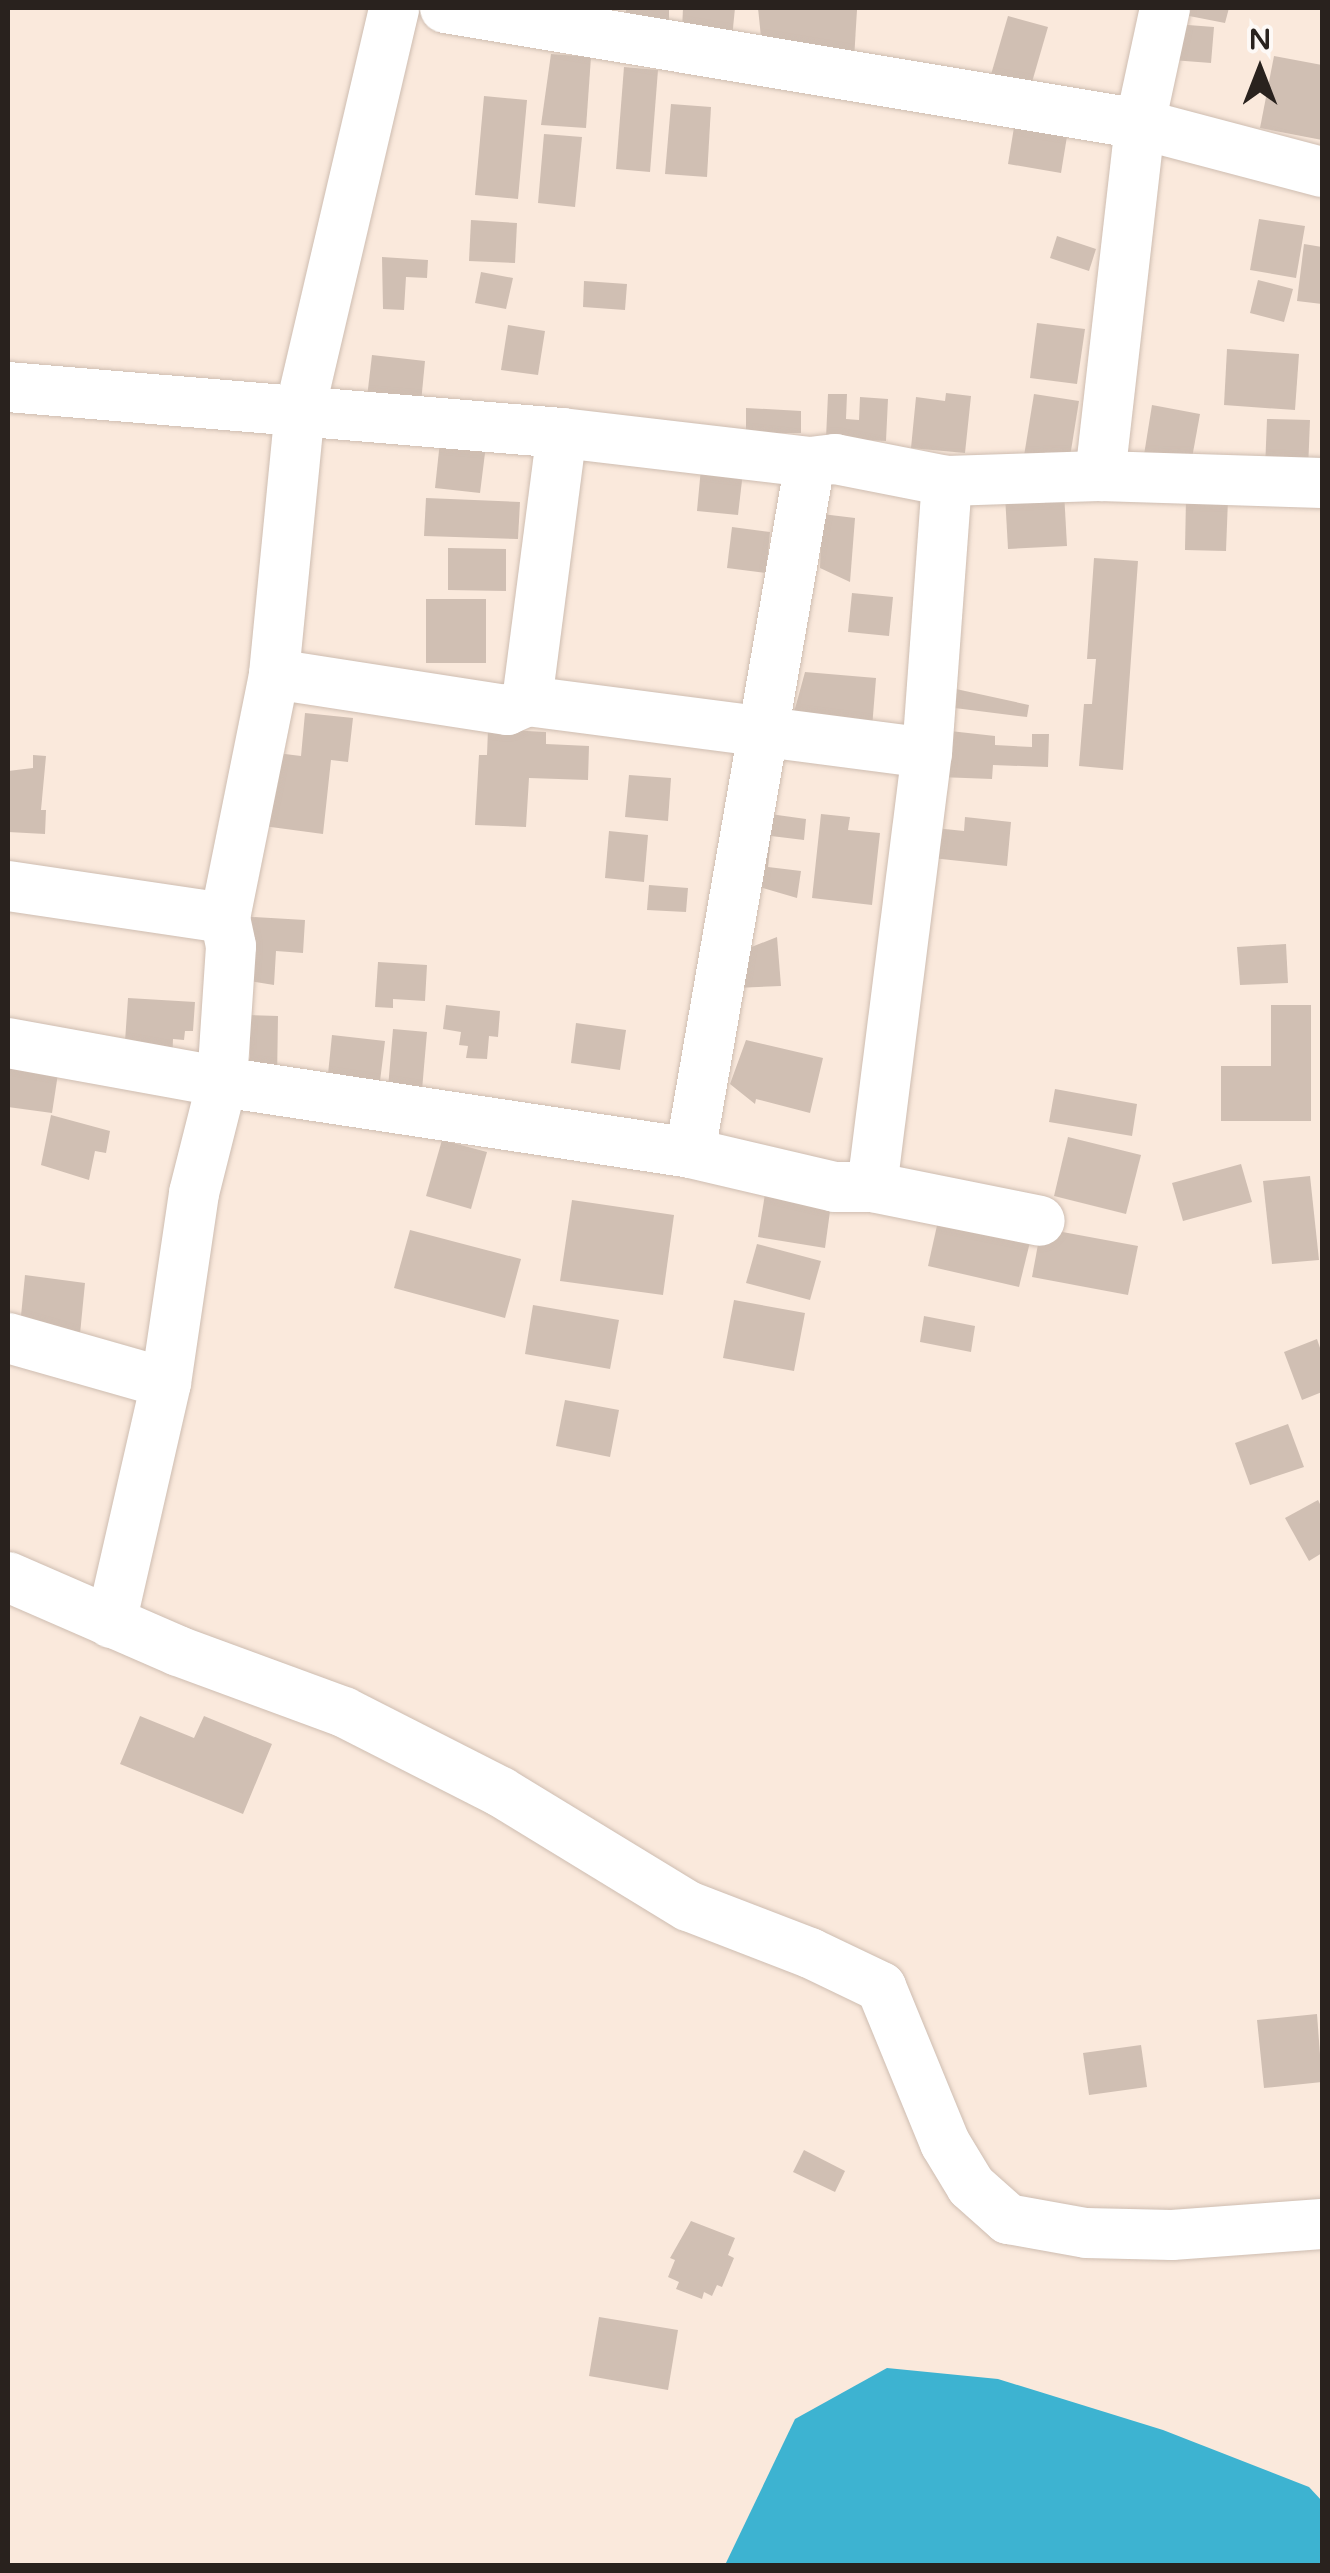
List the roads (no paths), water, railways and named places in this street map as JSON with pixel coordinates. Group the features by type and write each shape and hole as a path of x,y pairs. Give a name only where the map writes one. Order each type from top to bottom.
{"street":[{"path":"112,1622 166,1383 194,1192 222,1082 231,946 225,918 274,674 300,410 394,8"},
{"path":"444,8 1140,124 1322,172"},
{"path":"1100,476 1140,124 1165,8"},
{"path":"8,387 562,434 810,462 835,459 947,482 1100,476 1322,483"},
{"path":"528,702 562,434"},
{"path":"690,1153 810,462"},
{"path":"872,1187 926,753 947,482"},
{"path":"274,674 507,710 528,702 926,753"},
{"path":"8,886 225,918"},
{"path":"8,1043 222,1082 690,1153 835,1187 872,1187 1040,1221"},
{"path":"8,1338 166,1383"},
{"path":"8,1577 344,1712 502,1792 688,1906 810,1953 881,1987 945,2144 971,2186 1008,2218 1086,2233 1172,2236 1322,2224"}],"water":[{"path":"887,2368 998,2379 1163,2430 1309,2487 1322,2501 1322,2565 725,2565 795,2419"}]}
